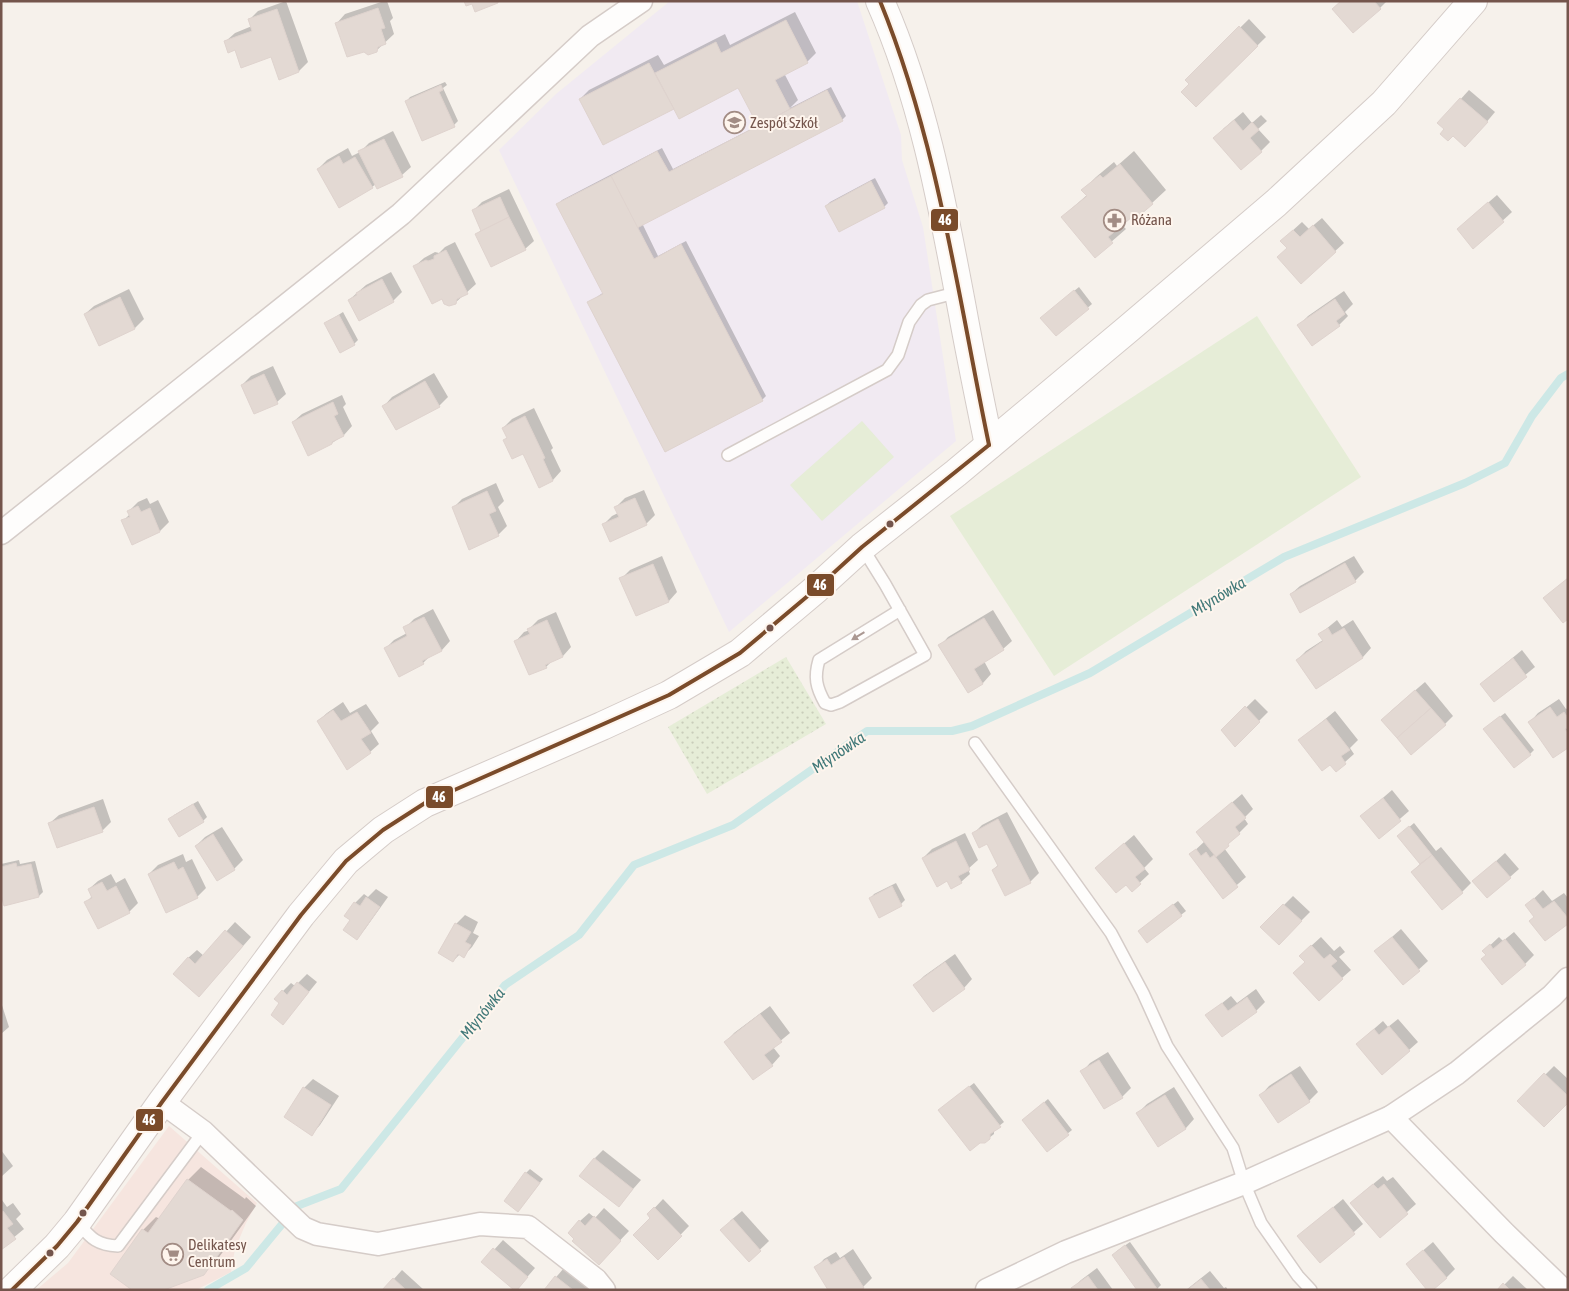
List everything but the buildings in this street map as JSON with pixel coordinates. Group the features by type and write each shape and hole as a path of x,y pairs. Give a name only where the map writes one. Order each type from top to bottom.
{"street":[{"path":"1,533 401,214 590,36 641,1"},
{"path":"880,1 902,58 930,153 945,217 988,445"},
{"path":"12,1290 57,1246 77,1222 162,1102 301,915 346,861 383,830 426,802 661,699 740,653 816,589 862,547 1143,317 1276,203 1384,104 1473,1"},
{"path":"986,1290 1066,1252 1244,1182 1391,1117 1457,1073 1552,996 1568,979"},
{"path":"162,1102 203,1132 303,1228 316,1234 378,1244 480,1224 528,1227 596,1280 604,1290"},
{"path":"1391,1117 1491,1220 1563,1290"}],"lane":[{"path":"728,455 886,370 898,355 909,322 920,305 928,300 959,292"},
{"path":"862,547 900,610 925,655 840,702 831,705 825,703 818,691 815,672 819,660 900,610"},
{"path":"975,743 1111,933 1143,993 1168,1046 1233,1148 1261,1224 1298,1276 1311,1290"},
{"path":"77,1222 95,1242 108,1246 118,1246 203,1132"}],"shaded area":[{"path":"670,1 857,1 901,135 902,160 923,227 956,441 729,632 499,150 556,94"},
{"path":"169,1126 257,1203 235,1249 231,1272 196,1290 36,1290 68,1263"}],"green space":[{"path":"1257,316 1361,477 1054,676 950,516"},
{"path":"862,421 894,457 822,521 790,485"},
{"path":"786,657 826,724 707,794 668,727"}],"waterway":[{"name":"Młynówka","path":"208,1290 246,1268 297,1206 341,1189 505,985 579,935 634,865 733,825 867,731 952,731 972,726 1090,673 1284,557 1465,483 1505,463 1532,416 1561,378 1568,374"}],"transit line":[{"name":"46","path":"880,1 900,55 932,165 945,220 989,445"},
{"name":"46","path":"12,1290 57,1246 77,1222 162,1102 301,915 346,861 383,830 425,803 669,695 740,653 816,589 862,547 989,445"}],"place":[{"name":"Zespół Szkół","path":"734,123"},
{"name":"Różana","path":"1115,220"},
{"name":"Delikatesy Centrum","path":"172,1254"}]}
